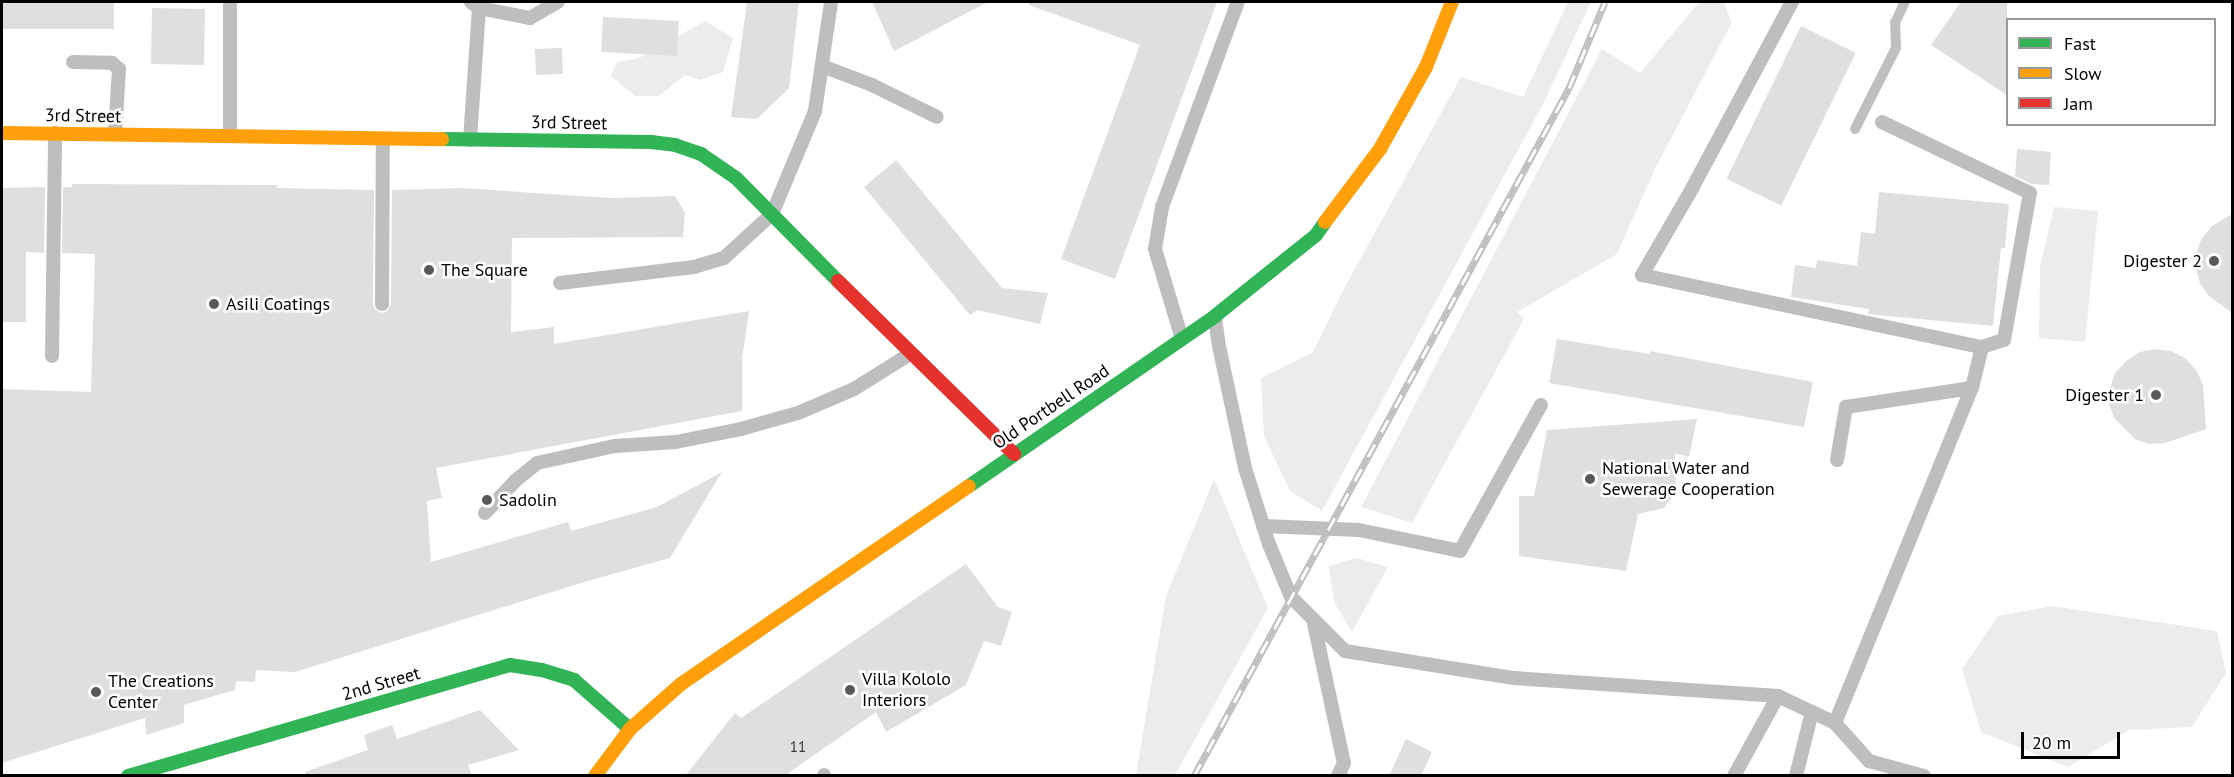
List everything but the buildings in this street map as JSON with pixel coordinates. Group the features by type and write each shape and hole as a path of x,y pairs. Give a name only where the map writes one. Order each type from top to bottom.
{"street":[{"name":"Old Portbell Road","path":"596,776 630,729 681,684 1215,316 1316,235 1380,149 1426,67 1452,2"},
{"name":"3rd Street","path":"2,133 651,142 675,145 701,154 720,165 1014,454"},
{"name":"2nd Street","path":"128,776 510,665 542,670 574,680 630,729"}],"lane":[{"path":"230,2 230,136"},
{"path":"470,140 475,5 530,18 558,2"},
{"path":"560,283 694,267 724,258 772,214 815,111 831,2"},
{"path":"1182,339 1155,249 1162,207 1238,2"},
{"path":"1792,2 1693,187 1642,275 1982,347 2004,340 2030,193 1882,122"},
{"path":"73,62 112,63 119,69 115,134"},
{"path":"822,66 872,85 937,117"},
{"path":"52,356 56,134"},
{"path":"382,304 383,139"},
{"path":"1215,316 1219,346 1245,468 1263,526 1291,597 1345,651 1514,678 1778,696 1835,723 1869,761 1924,776"},
{"path":"1835,723 1972,388 1982,347"},
{"path":"485,513 515,481 537,463 615,446 676,442 741,429 798,413 854,389 910,354"},
{"path":"1836,460 1846,407 1972,388"},
{"path":"1263,526 1359,530 1460,550 1541,405"},
{"path":"1313,619 1343,771"},
{"path":"1734,776 1778,696"},
{"path":"1796,776 1812,712"}],"shaded area":[{"path":"1568,2 1591,2 1543,104 1322,511 1290,491 1264,436 1261,378 1313,352 1342,292 1461,77 1523,97"},
{"path":"1699,2 1723,2 1732,22 1655,169 1617,254 1517,312 1524,319 1412,523 1361,507 1602,49 1640,73"},
{"path":"705,21 733,38 723,72 700,80 685,75 659,96 635,96 611,76 617,62 639,58"},
{"path":"2054,207 2098,211 2085,342 2039,338 2040,267"},
{"path":"1214,479 1268,608 1175,775 1136,775 1166,596"},
{"path":"1357,558 1388,567 1352,632 1334,602 1329,566"},
{"path":"2052,606 2217,631 2226,673 2192,727 2129,730 2068,767 1981,732 1962,669 1998,616"}],"waterway":[{"path":"1855,129 1896,48 1895,23 1905,2"}],"railway":[{"path":"1194,776 1569,88 1605,2"}],"traffic: fast":[{"path":"442,139 651,142 675,145 701,154 736,178 838,281"},
{"path":"969,486 1215,316 1316,235 1325,222"},
{"path":"128,776 510,665 542,670 574,680 630,729"}],"traffic: slow":[{"path":"1325,222 1380,149 1426,67 1452,2"},
{"path":"2,133 442,139"},
{"path":"595,776 630,729 681,684 969,486"}],"traffic: jam":[{"path":"838,281 1014,454"}],"place":[{"name":"Digester 2","path":"2214,261"},
{"name":"The Square","path":"429,270"},
{"name":"Asili Coatings","path":"214,304"},
{"name":"Digester 1","path":"2156,395"},
{"name":"National Water and Sewerage Cooperation","path":"1590,479"},
{"name":"Sadolin","path":"487,500"},
{"name":"Villa Kololo Interiors","path":"850,690"},
{"name":"The Creations Center","path":"96,692"}]}
